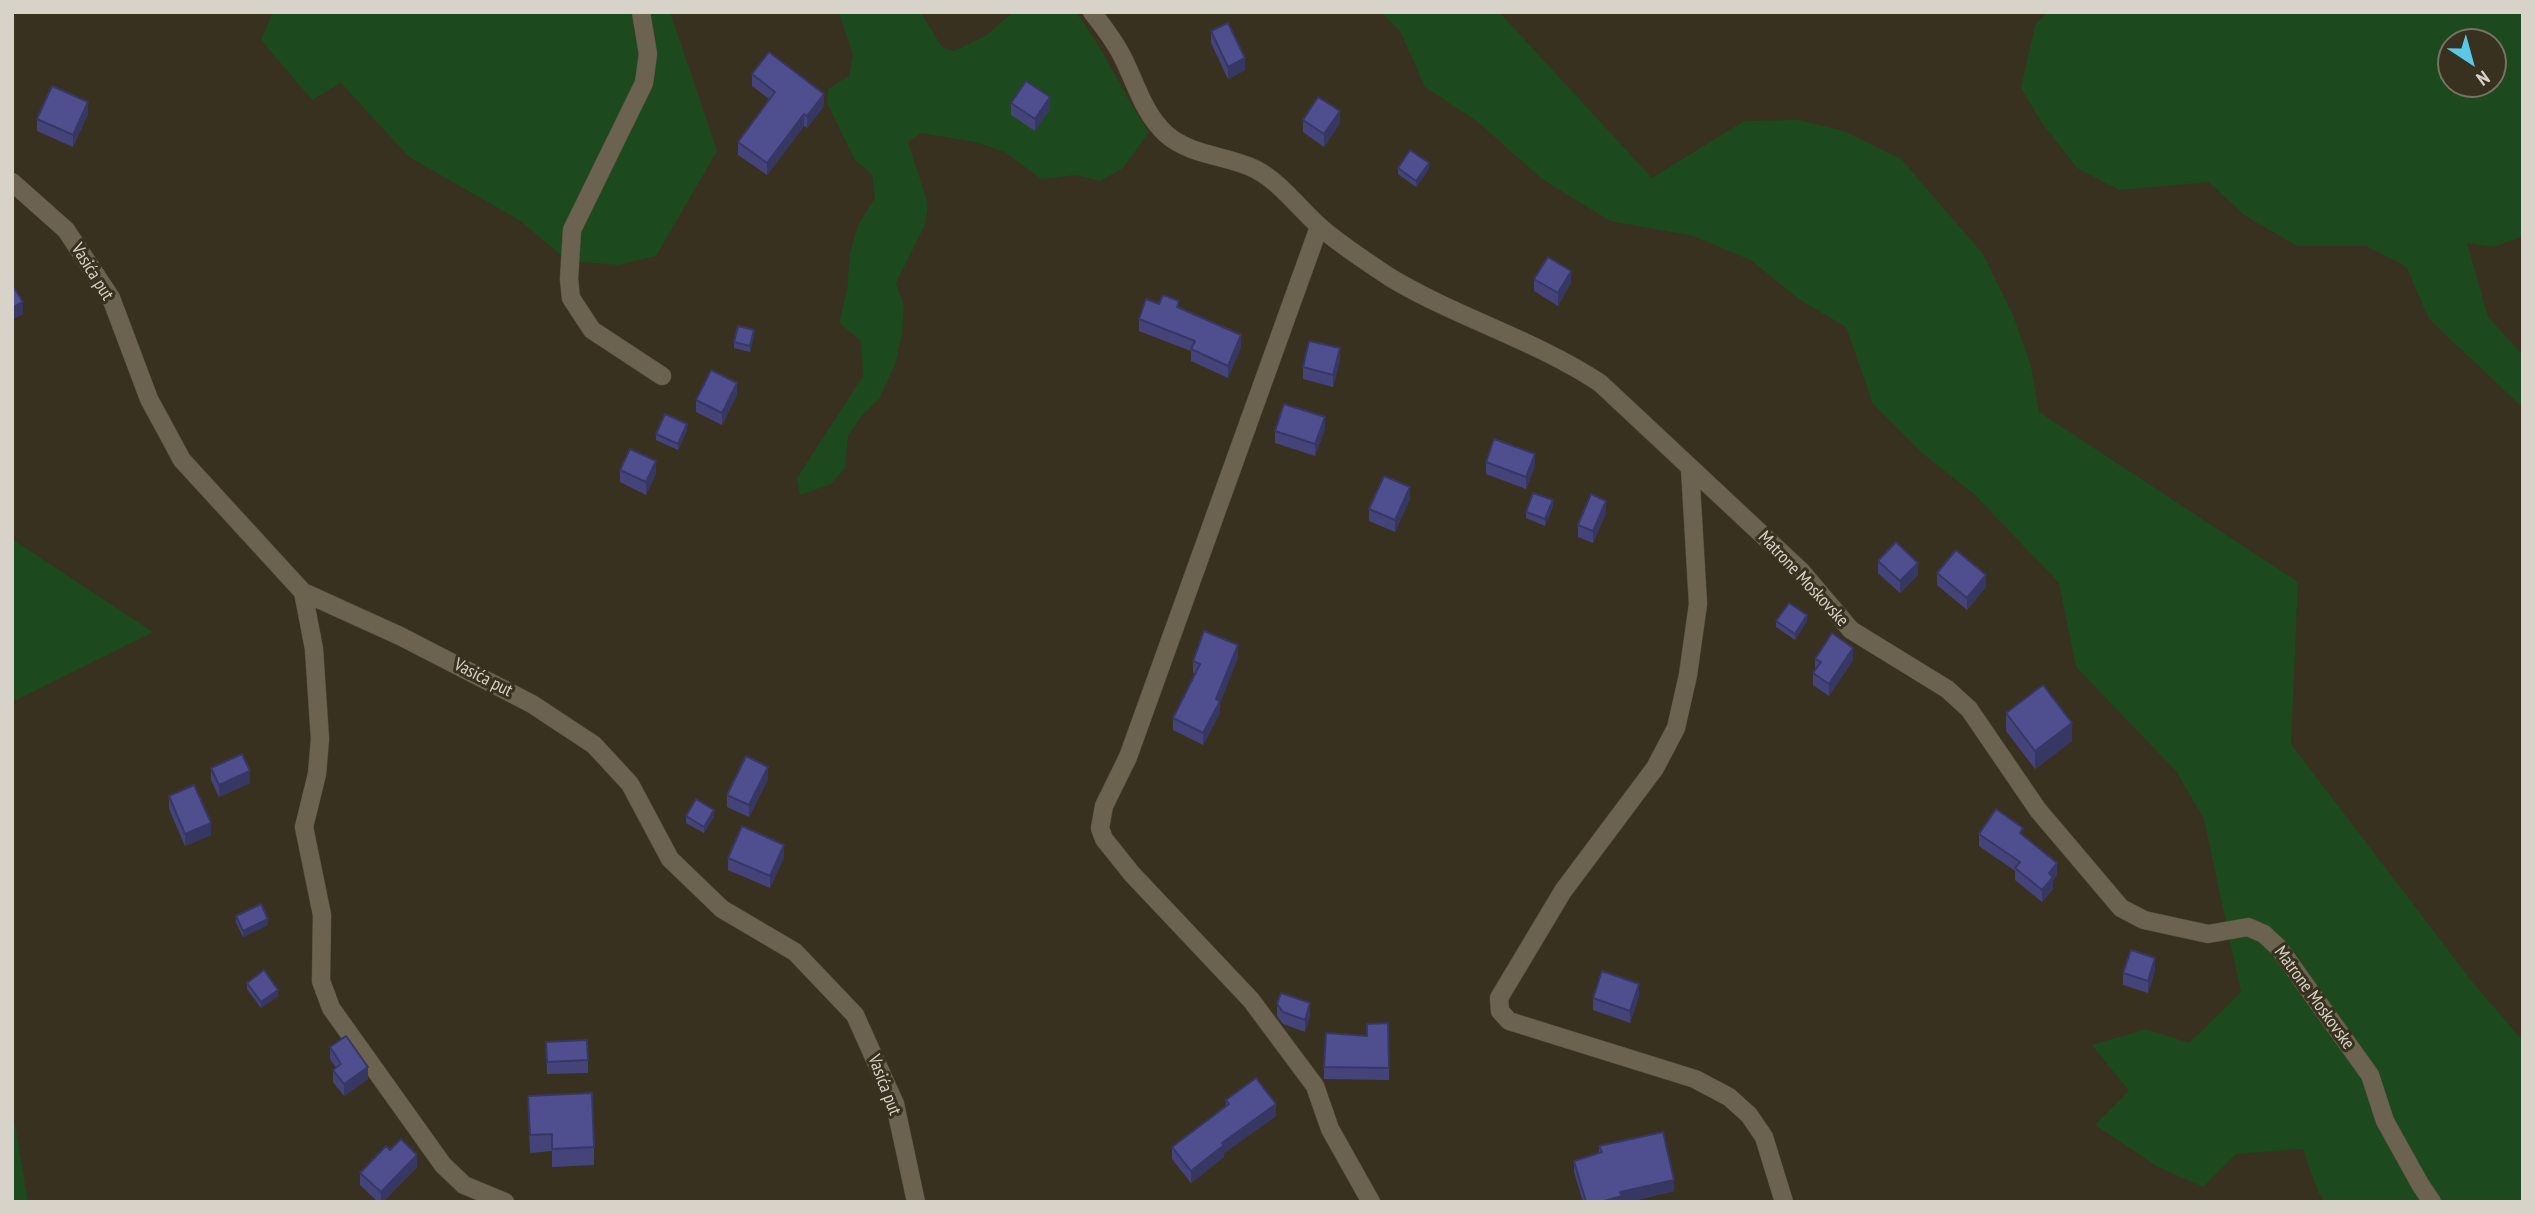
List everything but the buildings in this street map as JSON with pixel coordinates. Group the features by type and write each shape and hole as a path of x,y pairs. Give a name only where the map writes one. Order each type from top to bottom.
{"street":[{"path":"641,12 648,54 644,83 572,230 569,279 571,298 592,330 662,376"},
{"name":"Matrone Moskovske","path":"1092,12 1123,57 1152,119 1168,136 1188,148 1255,169 1287,193 1319,227 1392,278 1571,364 1600,383 1801,571 1851,630 1947,689 1969,709 2038,810 2121,908 2144,920 2208,934 2248,927 2264,934 2279,948 2370,1075 2385,1121 2432,1202"},
{"name":"Vasića put","path":"12,182 65,230 111,298 149,398 182,460 303,592 400,636 532,704 594,745 630,784 670,859 722,909 795,952 855,1015 895,1104 916,1202"},
{"path":"1319,227 1128,757 1104,806 1100,828 1104,839 1132,874 1251,1000 1315,1086 1331,1129 1371,1202"},
{"path":"1690,468 1698,604 1688,675 1675,728 1655,768 1563,891 1499,998 1500,1011 1509,1021 1695,1079 1729,1097 1749,1115 1764,1137 1784,1202"},
{"path":"303,592 314,649 320,739 317,774 304,827 322,915 321,981 331,1008 443,1165 464,1185 505,1202"}],"green space":[{"path":"273,12 670,12 717,151 656,256 619,265 568,261 519,220 409,157 341,83 312,100 261,40"},
{"path":"839,12 920,12 942,47 954,51 987,35 1013,12 1076,12 1149,132 1123,168 1100,181 1076,175 1041,179 1005,152 975,142 921,133 908,142 928,204 925,225 896,283 904,305 902,333 895,365 879,399 862,415 848,436 845,468 831,484 800,495 797,478 863,376 861,341 839,323 847,290 850,253 859,223 875,198 872,175 855,160 827,103 828,89 849,76 853,55"},
{"path":"1381,12 1499,12 1652,178 1744,121 1799,120 1844,131 1901,159 1983,254 2013,315 2031,366 2039,412 2298,582 2291,744 2474,984 2523,1041 2523,1202 2325,1202 2318,1192 2303,1149 2236,1154 2203,1187 2158,1167 2095,1125 2129,1091 2092,1045 2146,1029 2189,1043 2241,992 2204,819 2176,771 2076,667 2059,583 1975,495 1922,453 1873,404 1846,327 1800,300 1752,261 1694,236 1610,221 1542,179 1478,122 1425,87 1401,33"},
{"path":"2048,12 2523,12 2523,236 2494,247 2467,243 2488,317 2523,355 2523,408 2429,319 2406,266 2366,246 2297,246 2244,215 2209,182 2119,190 2077,168 2042,123 2021,88 2035,25"},
{"path":"12,539 153,632 12,702"},
{"path":"12,1106 28,1202 12,1202"}]}
